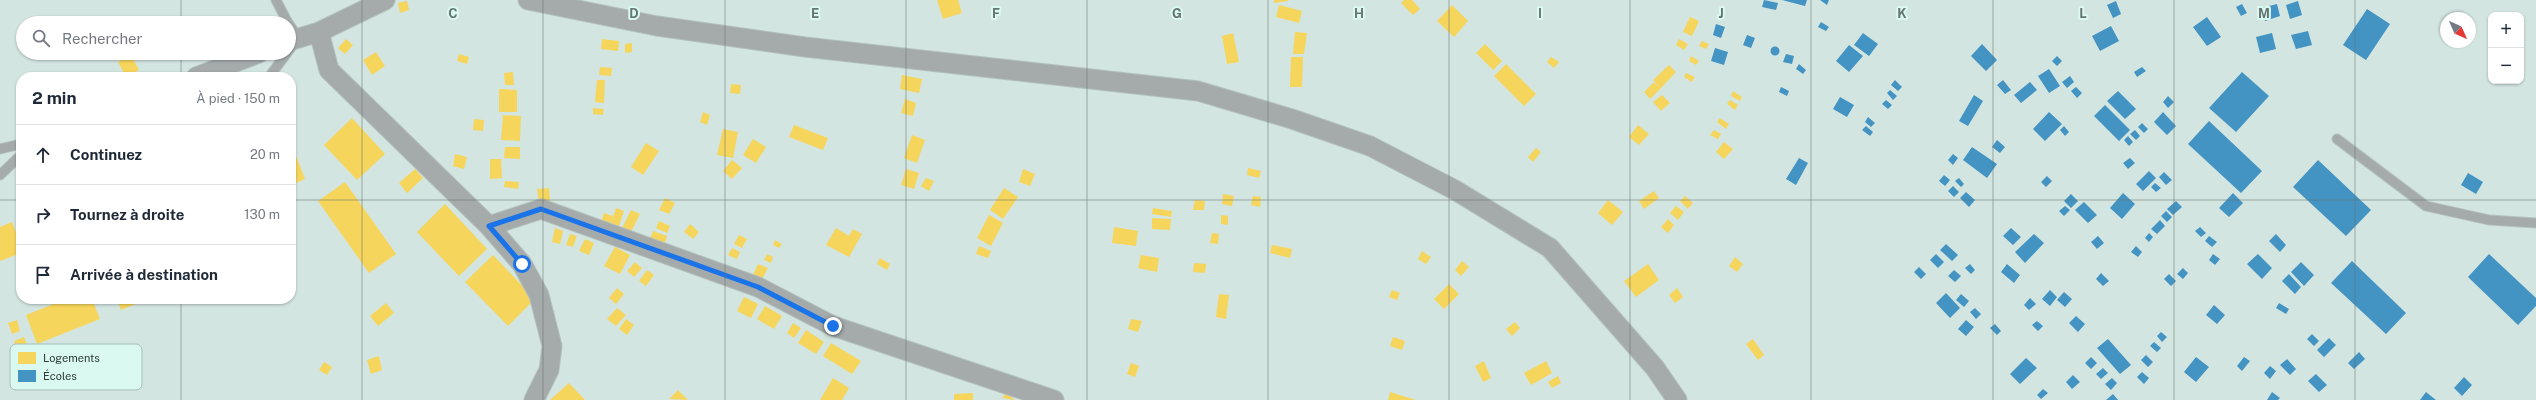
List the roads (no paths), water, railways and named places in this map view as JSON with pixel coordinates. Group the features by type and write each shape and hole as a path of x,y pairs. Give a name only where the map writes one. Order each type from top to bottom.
{"street":[{"path":"296,34 319,32 385,0"},
{"path":"528,0 657,26 805,48 1198,91 1314,126 1370,146 1413,168 1455,190 1550,248 1655,368 1677,400"},
{"path":"319,32 329,70 489,226 522,264 539,295 552,346 549,370 534,400"},
{"path":"209,72 241,60"},
{"path":"489,226 541,209 758,287 833,326 1054,400"}],"lane":[{"path":"276,0 283,16"},
{"path":"274,72 282,60"},
{"path":"2337,139 2426,206 2489,220 2536,224"},
{"path":"0,149 16,145"},
{"path":"0,175 16,160"}]}
